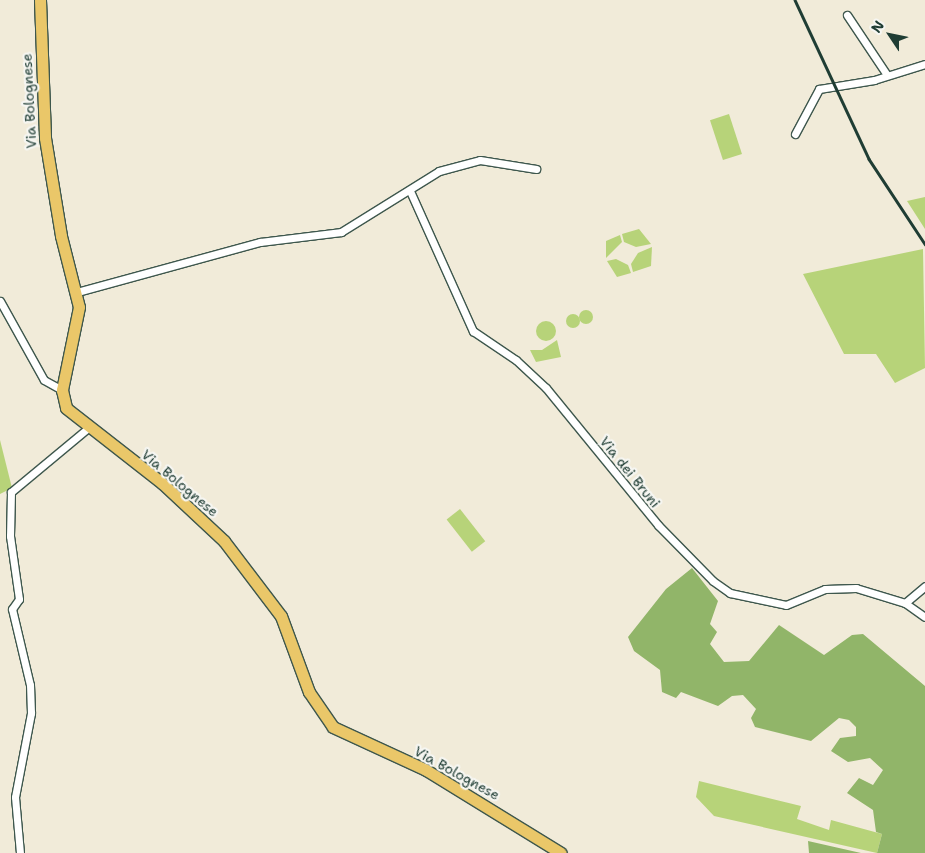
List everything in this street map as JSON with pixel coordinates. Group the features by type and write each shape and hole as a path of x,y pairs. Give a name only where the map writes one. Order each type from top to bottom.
{"main road":[{"name":"Via Bolognese","path":"40,0 45,138 61,236 77,292 79,318 62,390 66,408 88,428 162,482 224,542 280,616 310,692 333,727 433,774 561,853"}],"street":[{"path":"848,15 887,75"},
{"path":"795,134 819,89 887,75 925,64"},
{"path":"77,292 260,242 332,234 410,191 439,172 480,160 536,169"},
{"name":"Via dei Bruni","path":"410,191 473,332 516,360 554,398 658,525 722,588 786,605 835,586 905,603 925,617"},
{"path":"0,301 44,380 62,390"},
{"path":"20,853 15,797 31,713 30,685 12,609 19,599 10,536 11,492 88,428"},
{"path":"905,603 925,586"}],"green space":[{"path":"729,114 742,154 723,160 710,120"},
{"path":"925,197 925,229 907,201"},
{"path":"639,229 651,244 636,247 624,242 622,234"},
{"path":"620,235 622,242 606,258 606,241"},
{"path":"652,247 651,266 633,272 631,264 638,253"},
{"path":"923,249 925,368 895,383 876,354 844,354 803,274"},
{"path":"616,259 628,265 631,273 617,277 607,261"},
{"path":"583,310 589,310 593,317 589,324 583,324 579,320 579,314"},
{"path":"570,314 576,314 580,321 576,328 570,328 566,324 566,318"},
{"path":"546,321 553,324 556,331 553,338 546,341 539,338 536,331 539,324"},
{"path":"557,340 561,357 536,362 530,350 542,350"},
{"path":"0,440 12,488 0,494"},
{"path":"460,509 485,541 472,552 447,519"},
{"path":"692,568 718,601 710,624 717,632 710,644 724,662 749,661 779,625 824,655 852,635 863,634 925,686 925,853 877,853 882,834 876,832 873,810 847,793 859,778 873,785 883,770 870,758 848,762 831,751 840,738 856,736 856,727 849,720 839,718 811,741 755,727 751,718 756,709 743,695 732,696 718,706 681,692 676,698 662,692 660,670 634,651 628,637 666,589"},
{"path":"699,781 801,806 797,819 829,830 831,820 882,834 877,853 714,816 696,797"},
{"path":"808,841 861,853 809,853"}],"railway":[{"path":"795,0 869,159 925,244"}]}
